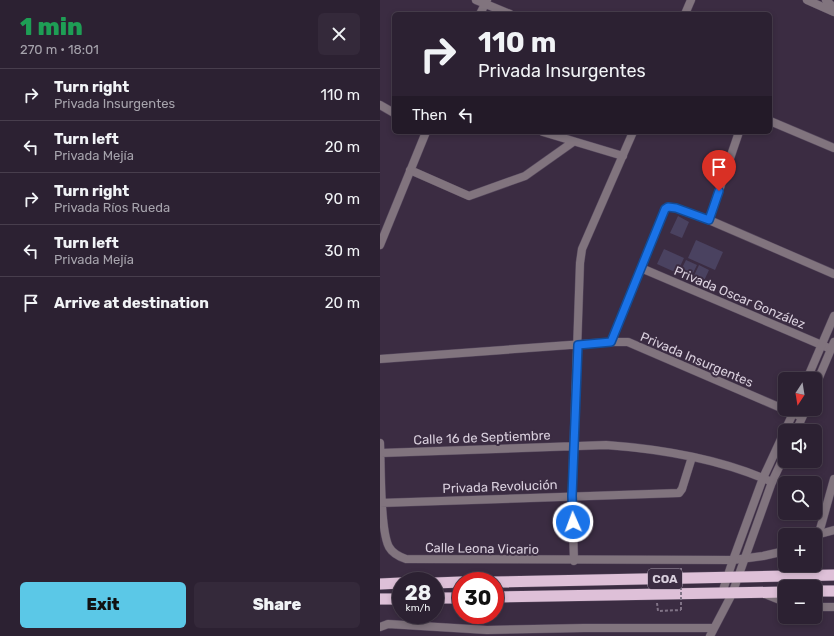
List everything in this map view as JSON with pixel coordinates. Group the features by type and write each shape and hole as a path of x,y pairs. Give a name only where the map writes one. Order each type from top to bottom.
{"highway":[{"name":"COA","path":"504,582 834,575"},
{"path":"380,584 392,583"},
{"path":"822,591 834,591"},
{"name":"COA","path":"504,597 778,592"},
{"path":"380,599 392,599"}],"street":[{"path":"476,0 486,2 506,12"},
{"path":"686,12 691,0"},
{"path":"808,0 834,12"},
{"path":"826,0 834,8"},
{"path":"481,12 486,2"},
{"path":"380,105 392,112"},
{"path":"772,122 834,148"},
{"path":"380,245 425,134"},
{"path":"549,134 623,156"},
{"path":"574,560 572,496 580,255 632,134"},
{"path":"709,220 738,134"},
{"path":"410,170 469,196 525,176 573,142"},
{"path":"611,342 640,268 668,207 676,208 709,220 834,274"},
{"name":"Privada Oscar González","path":"640,268 821,345 833,345"},
{"path":"810,372 834,316"},
{"name":"Privada Insurgentes","path":"380,359 628,342 778,404"},
{"path":"821,372 833,345"},
{"path":"380,627 388,624 487,630 712,632 721,613 732,578 733,560 763,478 792,416"},
{"path":"799,424 802,417"},
{"name":"Calle Leona Vicario","path":"380,442 381,503 386,541 390,549 398,556 406,559 733,560 778,552"},
{"name":"Calle 16 de Septiembre","path":"381,454 606,444 638,447 692,457 741,470 772,482"},
{"name":"Privada Revolución","path":"381,503 679,493 682,489 692,457"},
{"path":"732,578 745,559 772,482 778,468"},
{"path":"819,528 834,479"},
{"path":"822,534 834,530"},
{"path":"761,592 778,599"},
{"path":"822,608 834,607"}],"path":[{"path":"657,594 658,611 681,610 681,568"}],"building":[{"path":"678,216 689,222 682,238 670,233"},
{"path":"696,240 723,252 715,270 688,258"},
{"path":"664,249 684,258 677,273 657,264"},
{"path":"686,260 697,265 690,279 679,274"},
{"path":"699,265 709,270 702,285 692,280"}],"route":[{"path":"573,522 572,496 578,345 611,342 665,209 672,207 709,220 719,191"}]}
